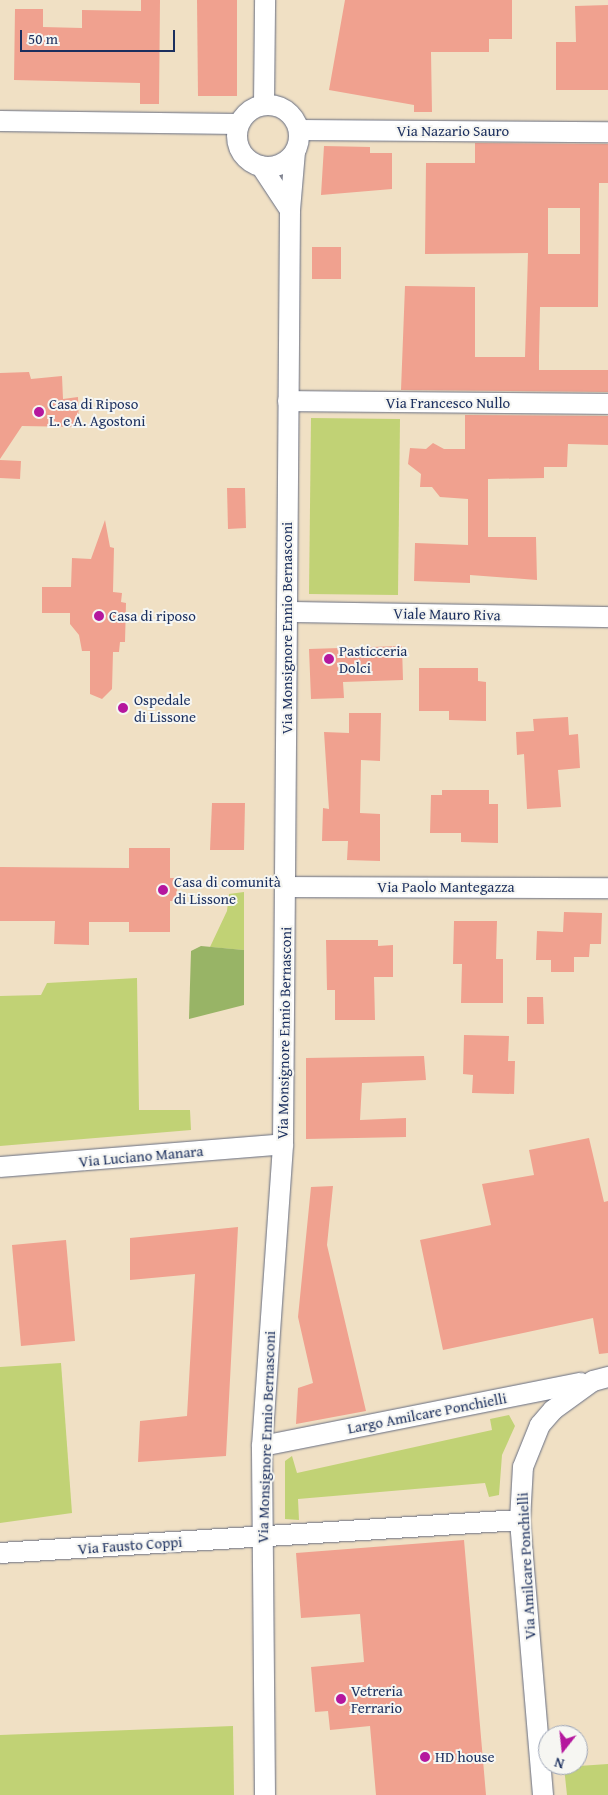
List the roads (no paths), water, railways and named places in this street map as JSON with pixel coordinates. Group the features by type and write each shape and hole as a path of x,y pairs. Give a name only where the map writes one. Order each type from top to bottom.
{"street":[{"path":"264,104 266,0"},
{"path":"261,166 280,165 295,152 299,130 285,109 264,104 253,108 238,124 236,135 243,155 261,166 290,210"},
{"path":"0,121 238,124"},
{"name":"Via Nazario Sauro","path":"299,130 608,132"},
{"name":"Via Monsignore Ennio Bernasconi","path":"265,1795 261,1536 262,1446 283,1144 290,210 295,152"},
{"name":"Via Francesco Nullo","path":"288,401 608,404"},
{"name":"Viale Mauro Riva","path":"287,612 608,617"},
{"name":"Via Paolo Mantegazza","path":"285,887 608,888"},
{"name":"Via Luciano Manara","path":"0,1167 283,1144"},
{"name":"Largo Amilcare Ponchielli","path":"262,1446 600,1379"},
{"name":"Via Amilcare Ponchielli","path":"543,1795 520,1520 523,1466 540,1425 566,1397 600,1379"},
{"path":"261,1536 520,1520"},
{"name":"Via Fausto Coppi","path":"0,1553 261,1536"}],"place":[{"name":"Casa di Riposo L. e A. Agostoni","path":"39,412"},
{"name":"Casa di riposo","path":"99,616"},
{"name":"Pasticceria Dolci","path":"329,659"},
{"name":"Ospedale di Lissone","path":"123,708"},
{"name":"Casa di comunità di Lissone","path":"163,890"},
{"name":"Vetreria Ferrario","path":"341,1699"},
{"name":"HD house","path":"425,1757"}]}
